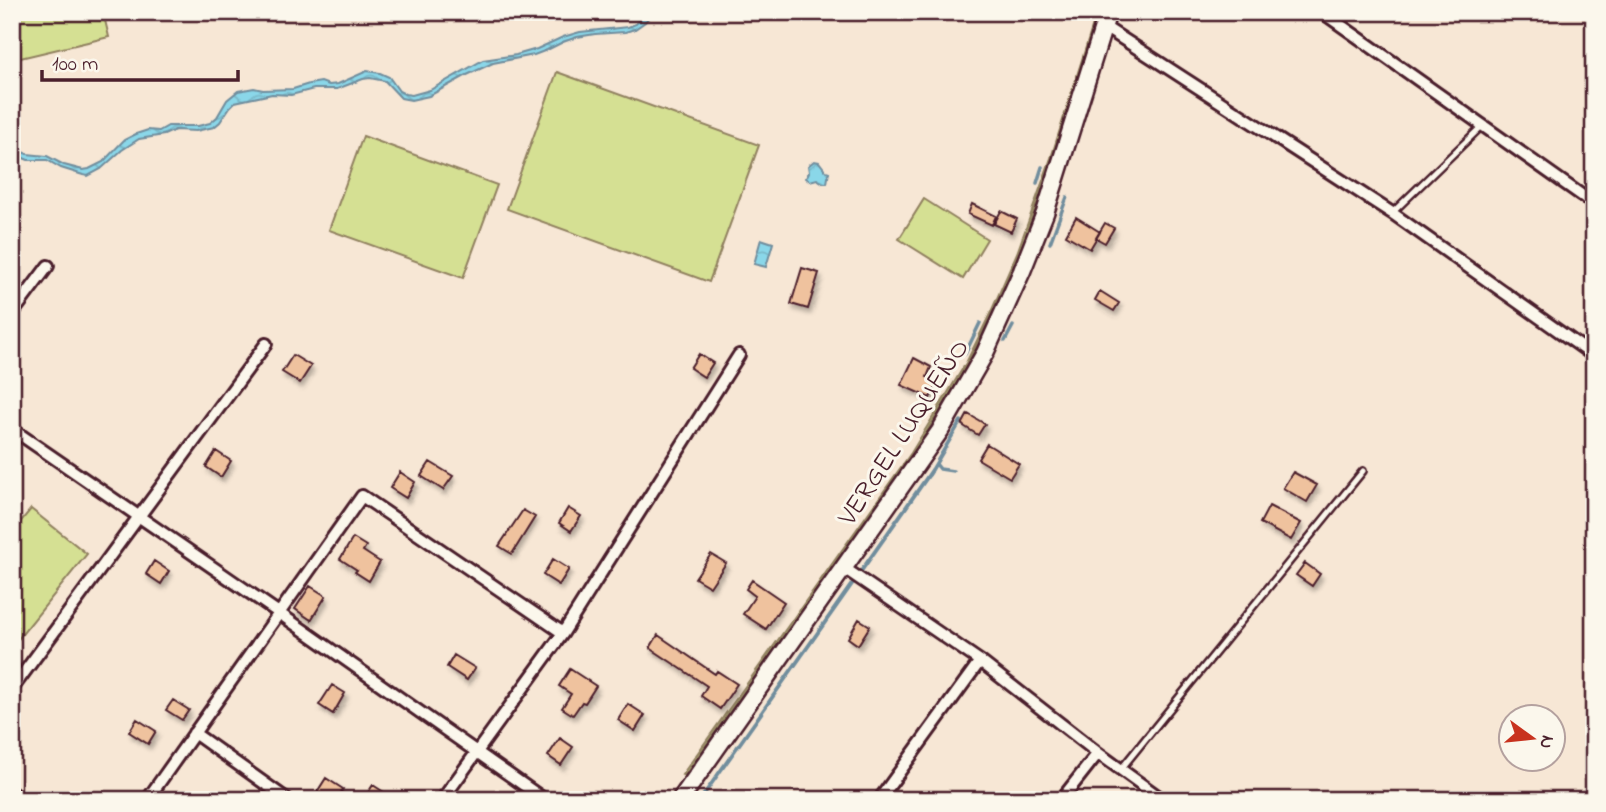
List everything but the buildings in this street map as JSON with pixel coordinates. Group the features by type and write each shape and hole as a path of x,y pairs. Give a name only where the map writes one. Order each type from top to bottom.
{"main road":[{"name":"VERGEL LUQUEÑO","path":"681,800 852,574 985,353 1045,212 1105,19"}],"street":[{"path":"1322,12 1594,204"},
{"path":"1105,19 1392,213 1594,356"},
{"path":"12,314 48,266"},
{"path":"12,690 265,344"},
{"path":"442,800 563,634 739,355"},
{"path":"12,429 545,800"},
{"path":"147,800 362,496 563,634"},
{"path":"852,574 980,661 1163,800"},
{"path":"879,800 980,661"},
{"path":"194,733 288,800"},
{"path":"1061,800 1098,752"},
{"path":"12,793 21,800"}],"lane":[{"path":"1392,213 1483,125"},
{"path":"1121,769 1363,471"},
{"path":"1582,800 1594,786"}],"green space":[{"path":"12,12 103,12 109,37 12,60"},
{"path":"1097,12 1100,12 1019,254 968,364 913,454 684,776 682,775 911,453 966,363 1017,253 1051,158"},
{"path":"557,72 759,145 709,282 507,209"},
{"path":"363,136 497,185 463,278 329,230"},
{"path":"924,199 987,239 963,279 899,239"},
{"path":"31,509 87,554 15,643 12,640 12,532"}],"water":[{"path":"647,12 653,12 635,29 577,37 534,55 493,63 429,96 411,100 401,98 385,81 370,78 337,89 314,89 291,95 272,94 235,102 214,127 196,131 175,130 164,135 139,139 88,176 61,168 47,160 28,160 12,153 12,147 27,154 47,156 64,165 89,169 103,162 124,140 136,134 148,130 159,131 168,126 198,126 210,123 227,100 238,91 254,88 293,89 321,82 338,84 367,71 389,77 399,91 412,95 430,90 483,60 537,49 580,32 628,27 636,24"},
{"path":"814,161 819,162 829,172 827,183 806,178 808,166"},
{"path":"761,239 773,243 766,267 754,264"},
{"path":"931,470 932,472 699,800"}],"waterway":[{"path":"1037,183 1042,167"},
{"path":"1050,243 1067,197"},
{"path":"965,354 980,323"},
{"path":"1005,341 1013,326"},
{"path":"929,475 961,421"},
{"path":"936,464 940,469 953,471"}]}
